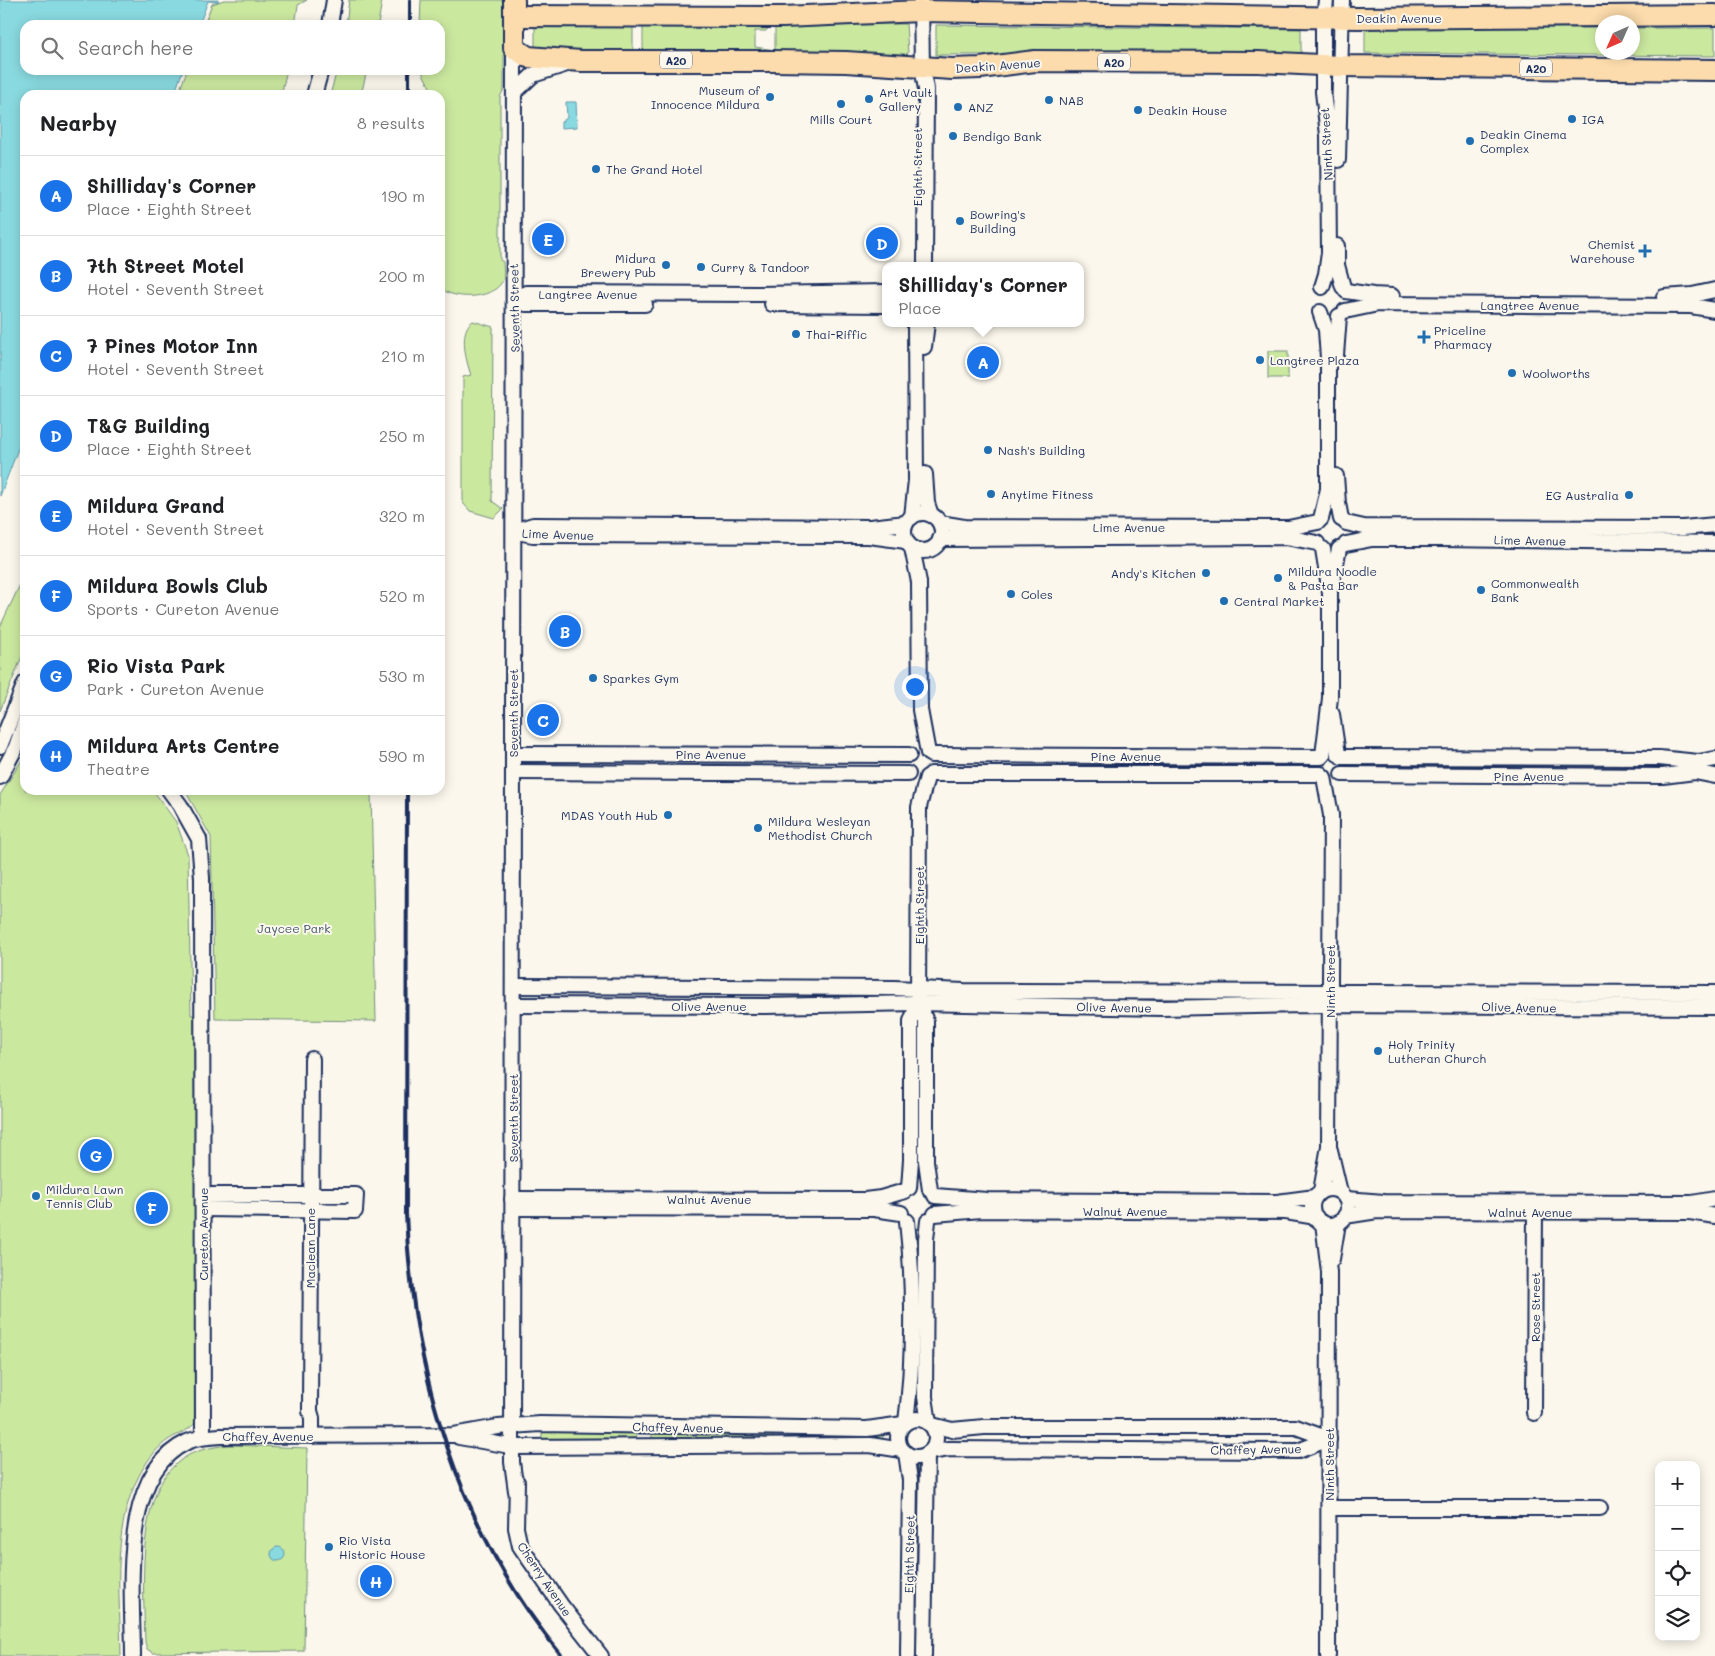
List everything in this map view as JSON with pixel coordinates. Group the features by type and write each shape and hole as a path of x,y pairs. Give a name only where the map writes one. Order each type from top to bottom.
{"highway":[{"name":"Deakin Avenue","path":"514,8 783,17 921,6 1333,9 1715,15"},
{"name":"Seventh Street","path":"514,8 514,48"},
{"name":"Deakin Avenue","path":"514,48 528,57 581,61 846,62 922,68 980,68 1035,62 1258,62 1332,66 1715,70"}],"street":[{"path":"331,20 334,0"},
{"name":"Eighth Street","path":"921,6 922,68 926,90 925,262"},
{"name":"Ninth Street","path":"1333,9 1332,66 1336,251 1344,289"},
{"name":"Seventh Street","path":"512,1426 514,48"},
{"name":"Deakin Avenue","path":"514,93 527,79 539,72 581,61"},
{"name":"Ninth Street","path":"1322,287 1329,253 1328,135 1324,111 1332,66"},
{"name":"Eighth Street","path":"916,262 918,89 922,68"},
{"path":"315,90 319,75"},
{"path":"1330,593 1342,546 1349,534 1344,521 1336,481 1336,359 1342,313 1349,301 1344,289 1332,284 1322,287 1315,299 1326,330 1328,358 1328,489 1320,520 1314,532 1320,546 1330,593 1330,698 1322,756 1318,767 1331,776 1344,766 1340,756 1330,698"},
{"name":"Langtree Avenue","path":"1344,289 1373,296 1677,297 1715,290"},
{"name":"Langtree Avenue","path":"514,299 526,293 758,294 882,292"},
{"name":"Langtree Avenue","path":"514,299 526,304 882,305"},
{"name":"Langtree Avenue","path":"1342,313 1378,304 1691,306 1715,310"},
{"path":"1320,312 1329,317 1342,313"},
{"path":"915,327 916,480 909,520 904,529 919,582 920,710 929,754 934,767 929,776 919,779 909,775 905,762 911,753 920,710"},
{"path":"919,582 936,544 935,519 927,503 924,483 924,352 927,327"},
{"path":"909,520 921,513 935,519"},
{"path":"1320,520 1331,516 1344,521"},
{"name":"Lime Avenue","path":"935,519 964,527 1288,528 1320,520"},
{"name":"Lime Avenue","path":"514,532 533,525 870,526 909,520"},
{"name":"Lime Avenue","path":"1344,521 1364,527 1683,528 1715,525"},
{"name":"Lime Avenue","path":"514,532 533,535 869,536 909,544"},
{"name":"Lime Avenue","path":"936,544 1286,538 1320,546"},
{"name":"Lime Avenue","path":"1342,546 1372,539 1434,538 1715,544"},
{"path":"909,544 921,551 936,544"},
{"path":"1320,546 1334,550 1342,546"},
{"path":"0,746 20,706"},
{"path":"0,777 20,745"},
{"path":"911,753 920,750 929,754"},
{"path":"1322,756 1330,752 1340,756"},
{"name":"Pine Avenue","path":"513,754 888,755 911,753"},
{"path":"539,772 540,754"},
{"name":"Pine Avenue","path":"929,754 1322,756"},
{"path":"888,755 888,774"},
{"path":"1209,756 1209,773"},
{"name":"Pine Avenue","path":"1340,756 1658,758 1698,762 1715,759"},
{"path":"1492,758 1492,776"},
{"name":"Pine Avenue","path":"513,772 909,775"},
{"name":"Pine Avenue","path":"929,776 1209,773 1331,776 1663,776 1695,772 1715,776"},
{"name":"Eighth Street","path":"909,775 919,807"},
{"name":"Eighth Street","path":"907,1190 911,1160 911,1021 918,996 919,807 929,776"},
{"name":"Ninth Street","path":"1318,1194 1329,1146 1331,776"},
{"name":"Cureton Avenue","path":"173,795 199,840 202,878 203,1437"},
{"name":"Olive Avenue","path":"513,986 918,996 1162,1008 1330,998 1715,993"},
{"name":"Eighth Street","path":"918,996 926,1021 926,1161 933,1193"},
{"name":"Olive Avenue","path":"513,1005 766,1006 918,996"},
{"name":"Olive Avenue","path":"1330,998 1715,1008"},
{"name":"Maclean Lane","path":"312,1059 309,1196 310,1411 312,1436"},
{"name":"Ninth Street","path":"1329,1146 1343,1195"},
{"path":"920,1186 933,1193 937,1208 931,1218 926,1239 925,1397 930,1424 936,1442 928,1453 916,1457 904,1452 898,1434 905,1423 911,1321 910,1255 904,1217 899,1202 907,1190 920,1186"},
{"path":"1330,1189 1343,1195 1348,1208 1341,1220 1319,1220 1312,1207 1318,1194 1330,1189"},
{"name":"Walnut Avenue","path":"513,1203 865,1200 881,1198 907,1190"},
{"name":"Walnut Avenue","path":"933,1193 987,1200 1277,1202 1318,1194"},
{"path":"203,1195 356,1195 355,1211 203,1210"},
{"name":"Walnut Avenue","path":"1343,1195 1384,1202 1690,1212 1715,1216"},
{"name":"Walnut Avenue","path":"1341,1220 1377,1211 1692,1203 1715,1199"},
{"name":"Walnut Avenue","path":"513,1203 874,1209 904,1217"},
{"name":"Rose Street","path":"1534,1413 1535,1207"},
{"name":"Walnut Avenue","path":"931,1218 981,1210 1276,1212 1319,1220"},
{"path":"904,1217 917,1224 931,1218"},
{"name":"Ninth Street","path":"1319,1220 1329,1272 1328,1656"},
{"name":"Ninth Street","path":"1329,1272 1341,1220"},
{"path":"905,1423 918,1418 930,1424"},
{"name":"Chaffey Avenue","path":"203,1437 452,1435 540,1424 867,1429 905,1423"},
{"name":"Chaffey Avenue","path":"930,1424 958,1430 984,1427 1055,1426 1296,1427 1329,1439"},
{"path":"512,1426 516,1447"},
{"path":"1055,1426 1055,1449"},
{"path":"644,1427 644,1445"},
{"path":"782,1428 782,1446"},
{"path":"1196,1428 1196,1450"},
{"name":"Chaffey Avenue","path":"452,1435 516,1447 870,1445 904,1452"},
{"path":"133,1656 133,1547 145,1492 151,1476 166,1456 188,1442 203,1437"},
{"name":"Chaffey Avenue","path":"928,1453 949,1449 1298,1450 1329,1439"},
{"name":"Cherry Avenue","path":"516,1447 516,1528 520,1546 561,1605 601,1656"},
{"name":"Eighth Street","path":"904,1452 910,1480 908,1656"},
{"name":"Eighth Street","path":"924,1656 928,1453"},
{"path":"1329,1508 1600,1508"}],"green space":[{"path":"224,0 307,0 298,5 296,20 206,20 212,4"},
{"path":"349,0 382,0 379,20 347,20"},
{"path":"421,0 504,0 504,89 500,97 500,260 503,262 504,275 502,282 497,288 481,295 463,296 445,291 445,90 431,90 424,75 445,75 445,20 420,20"},
{"path":"535,22 633,26 633,51 535,54"},
{"path":"688,23 906,24 908,53 906,55 647,55 643,51 643,26","holes":["769,27 775,27 775,50 755,47 755,31 766,31"]},
{"path":"936,25 1301,29 1301,53 936,55"},
{"path":"1365,27 1595,28 1595,55 1365,53"},
{"path":"1640,28 1715,28 1715,56 1640,55"},
{"path":"185,75 286,75 282,90 180,90"},
{"path":"336,75 366,75 362,90 331,90"},
{"path":"473,321 493,327 492,501 503,509 494,518 470,511 463,503 463,377 471,375 465,354 464,338 468,325"},
{"path":"1268,351 1288,351 1288,378 1268,378"},
{"path":"20,585 20,661 0,711 0,627"},
{"path":"20,763 20,795 157,795 176,822 188,855 191,1015 194,1015 196,1421 187,1430 159,1447 147,1462 135,1484 127,1507 119,1556 121,1656 0,1656 0,795"},
{"name":"Jaycee Park","path":"188,795 371,795 376,1021 215,1019 211,837"},
{"path":"915,1027 922,1027 919,1170 916,1169"},
{"path":"542,1431 635,1432 637,1440 542,1441"},
{"path":"653,1432 773,1434 773,1440 651,1440"},
{"path":"882,1432 884,1434 882,1439 869,1441 787,1440 787,1434"},
{"path":"230,1445 307,1448 304,1651 153,1653 147,1649 145,1642 144,1573 148,1522 154,1498 164,1478 177,1463 189,1455 202,1450"},
{"path":"913,1466 919,1466 920,1472 920,1546 914,1546"},
{"path":"914,1562 920,1562 917,1655 915,1655"}],"water":[{"path":"0,0 218,0 218,2 208,1 201,20 20,20 20,75 181,75 176,90 20,90 20,444 0,496"},
{"path":"566,102 576,102 577,127 561,128 561,122 567,118"},
{"path":"275,1547 281,1547 285,1554 281,1561 275,1561 271,1557 271,1551"}],"railway":[{"path":"410,0 410,20"},
{"path":"409,75 409,90"},
{"path":"407,795 406,1214 410,1274 418,1333 431,1391 448,1448 469,1503 495,1557 526,1608 562,1656"}],"place":[{"name":"Museum of Innocence Mildura","path":"770,97"},
{"name":"Art Vault Gallery","path":"869,99"},
{"name":"NAB","path":"1049,100"},
{"name":"Mills Court","path":"841,104"},
{"name":"ANZ","path":"958,107"},
{"name":"Deakin House","path":"1138,110"},
{"name":"IGA","path":"1572,119"},
{"name":"Bendigo Bank","path":"953,136"},
{"name":"Deakin Cinema Complex","path":"1470,141"},
{"name":"The Grand Hotel","path":"596,169"},
{"name":"Bowring's Building","path":"960,221"},
{"name":"Mildura Grand","path":"548,239"},
{"name":"T&G Building","path":"882,243"},
{"name":"Chemist Warehouse","path":"1645,251"},
{"name":"Midura Brewery Pub","path":"666,265"},
{"name":"Curry & Tandoor","path":"701,267"},
{"name":"Thai-Riffic","path":"796,334"},
{"name":"Priceline Pharmacy","path":"1424,337"},
{"name":"Langtree Plaza","path":"1260,360"},
{"name":"Shilliday's Corner","path":"983,362"},
{"name":"Woolworths","path":"1512,373"},
{"name":"Nash's Building","path":"988,450"},
{"name":"Anytime Fitness","path":"991,494"},
{"name":"EG Australia","path":"1629,495"},
{"name":"Andy's Kitchen","path":"1206,573"},
{"name":"Mildura Noodle & Pasta Bar","path":"1278,578"},
{"name":"Commonwealth Bank","path":"1481,590"},
{"name":"Coles","path":"1011,594"},
{"name":"Central Market","path":"1224,601"},
{"name":"7th Street Motel","path":"565,631"},
{"name":"Sparkes Gym","path":"593,678"},
{"name":"7 Pines Motor Inn","path":"543,720"},
{"name":"MDAS Youth Hub","path":"668,815"},
{"name":"Mildura Wesleyan Methodist Church","path":"758,828"},
{"name":"Holy Trinity Lutheran Church","path":"1378,1051"},
{"name":"Rio Vista Park","path":"96,1155"},
{"name":"Mildura Lawn Tennis Club","path":"36,1196"},
{"name":"Mildura Bowls Club","path":"152,1208"},
{"name":"Rio Vista Historic House","path":"329,1547"},
{"name":"Mildura Arts Centre","path":"376,1581"}]}
